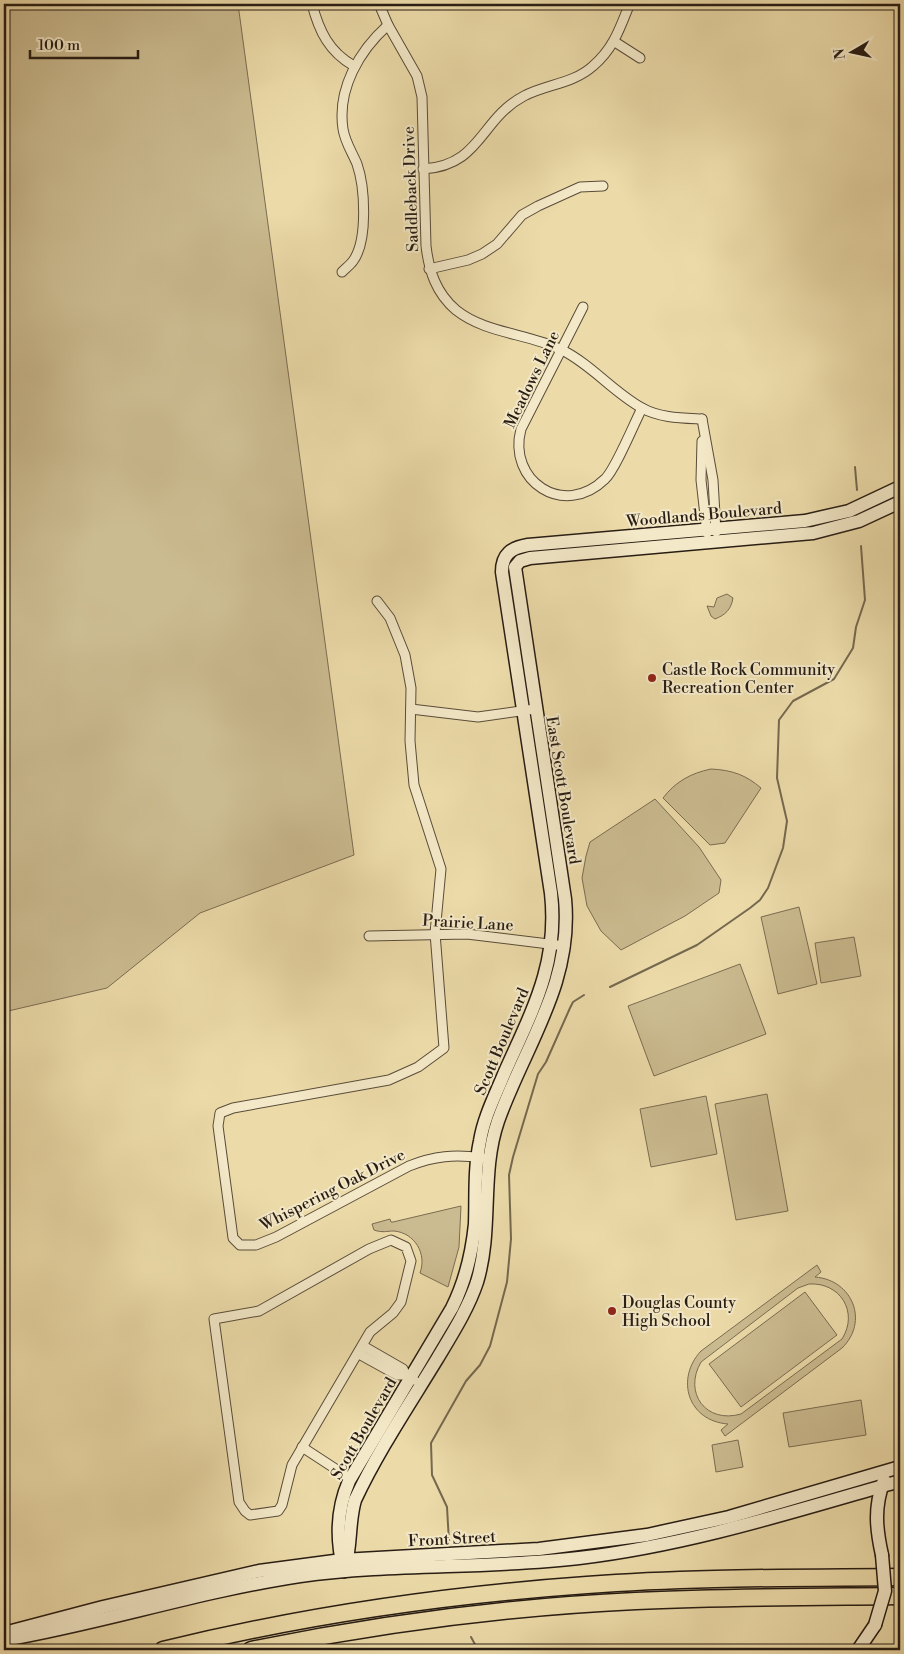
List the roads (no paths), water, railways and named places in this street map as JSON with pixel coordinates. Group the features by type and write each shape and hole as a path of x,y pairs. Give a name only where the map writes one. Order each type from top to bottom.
{"highway":[{"path":"163,1650 337,1615 542,1589 703,1579 900,1577"},
{"path":"251,1650 403,1624 582,1604 750,1597 900,1596"}],"street":[{"path":"312,4 324,38 333,51 354,66"},
{"name":"Saddleback Drive","path":"379,4 388,25 416,76 422,97 423,169 428,269 434,282 450,303 475,322 532,338 562,350 585,363 642,408 671,417 702,419 701,480 711,529"},
{"path":"423,169 436,168 455,161 472,150 498,115 524,96 574,79 593,66 615,42 628,4"},
{"path":"342,272 353,261 357,253 363,219 357,165 347,146 342,116 344,99 354,66 364,49 388,25"},
{"path":"615,42 640,58"},
{"path":"428,269 468,260 482,254 497,244 522,215 538,206 580,187 603,186"},
{"name":"Meadows Lane","path":"583,307 521,429 518,442 520,461 528,478 545,491 562,496 578,495 592,489 606,478 642,408"},
{"name":"Woodlands Boulevard","path":"506,554 513,549 528,545 791,523 834,515 871,502 900,487"},
{"name":"Woodlands Boulevard","path":"517,563 530,558 820,531 859,521 900,502"},
{"path":"711,529 712,542"},
{"name":"East Scott Boulevard","path":"506,554 502,562 502,572 522,711 552,893 558,945 558,979 542,1021"},
{"name":"East Scott Boulevard","path":"517,563 514,575 565,899 558,945"},
{"name":"Whispering Oak Drive","path":"377,600 390,618 405,655 411,688 410,741 414,785 441,870 435,933 444,1048 423,1064 388,1080 233,1108 220,1113 218,1126 233,1238 240,1245 256,1245 276,1237 409,1166 430,1158 450,1155 484,1158"},
{"path":"411,709 473,717 535,709"},
{"name":"Prairie Lane","path":"369,936 435,933 467,934 558,945"},
{"name":"Scott Boulevard","path":"345,1564 338,1520 341,1501 351,1479 413,1379 452,1308 465,1276 484,1158 485,1119 540,992 558,945"},
{"name":"Scott Boulevard","path":"484,1158 503,1107 542,1021"},
{"path":"391,1240 406,1247 411,1262 408,1281 401,1302 393,1313 370,1332 361,1350 292,1465 282,1505 278,1511 250,1515 245,1512 240,1502 214,1319 259,1311 369,1249 391,1240"},
{"path":"361,1350 397,1375 413,1379"},
{"name":"Scott Boulevard","path":"345,1564 351,1546 351,1518 355,1500 413,1379"},
{"path":"302,1448 351,1479"},
{"name":"Front Street","path":"4,1633 237,1575 345,1564 539,1549 626,1539 722,1518 900,1467"},
{"path":"858,1650 875,1624 885,1591 876,1518 887,1471"},
{"name":"Front Street","path":"4,1640 345,1564 537,1562 621,1552 716,1532 900,1480"}],"waterway":[{"path":"855,467 857,490"},
{"path":"610,987 697,945 760,900 768,888 783,848 787,821 777,778 779,720 793,701 834,679 853,648 856,627 865,600 861,546"},
{"path":"449,1542 447,1507 432,1475 431,1443 466,1381 480,1365 490,1346 507,1282 511,1239 509,1175 513,1157 538,1074 546,1062 573,1002 584,995"},
{"path":"471,1637 478,1650"}],"place":[{"name":"Castle Rock Community Recreation Center","path":"652,678"},
{"name":"Douglas County High School","path":"612,1311"}]}
